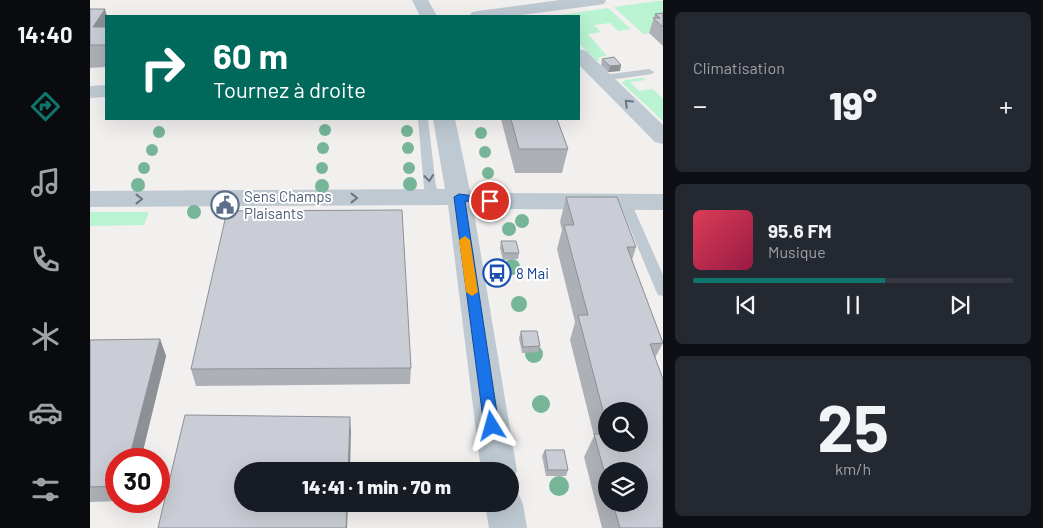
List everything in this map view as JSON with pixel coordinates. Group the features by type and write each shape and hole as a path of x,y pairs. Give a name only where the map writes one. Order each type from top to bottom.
{"street":[{"path":"420,0 428,15"},
{"path":"429,15 436,0"},
{"path":"496,15 533,13 598,0"},
{"path":"580,56 663,137"},
{"path":"90,92 105,91"},
{"path":"426,120 450,198 497,462"},
{"path":"90,199 450,198 490,201 663,202"},
{"path":"505,512 508,528"}],"lane":[{"path":"603,78 649,72"},
{"path":"426,120 422,157 430,188 450,198"},
{"path":"625,202 663,291"}],"green space":[{"path":"663,1 663,27 655,32 643,34 614,7"},
{"path":"608,8 631,29 618,31 610,23 594,25 601,32 588,34 607,56 599,57 599,61 597,61 580,45 580,15 561,15"},
{"path":"643,78 646,80 630,82 639,91 653,89 663,99 663,121 621,82"},
{"path":"90,212 149,212 144,225 90,226"}],"building":[{"path":"90,9 105,9 93,27 105,27 105,45 90,45"},
{"path":"663,13 663,27 653,18 660,18 655,14"},
{"path":"614,57 621,65 610,66 602,59"},
{"path":"511,120 557,120 568,149 519,149"},
{"path":"566,197 617,197 636,247 627,247 663,343 650,344 663,379 663,528 620,528 615,512 648,512 648,462 602,462 599,452 648,452 648,402 601,402 578,315 588,315 564,225 574,225"},
{"path":"402,210 411,368 191,369 227,211"},
{"path":"501,241 516,241 519,253 504,253"},
{"path":"521,331 537,331 540,346 523,347"},
{"path":"160,339 132,448 105,448 105,486 90,487 90,340"},
{"path":"185,415 350,417 348,462 234,462 234,512 347,512 346,528 158,528 162,513 170,513 170,478"},
{"path":"594,434 598,434 598,449"},
{"path":"545,450 564,450 568,470 548,470"}],"slow traffic":[{"path":"465,240 472,292"}],"place":[{"name":"Sens Champs Plaisants","path":"225,205"},
{"name":"8 Mai","path":"497,273"}],"route":[{"path":"490,201 459,197 492,426"}]}
